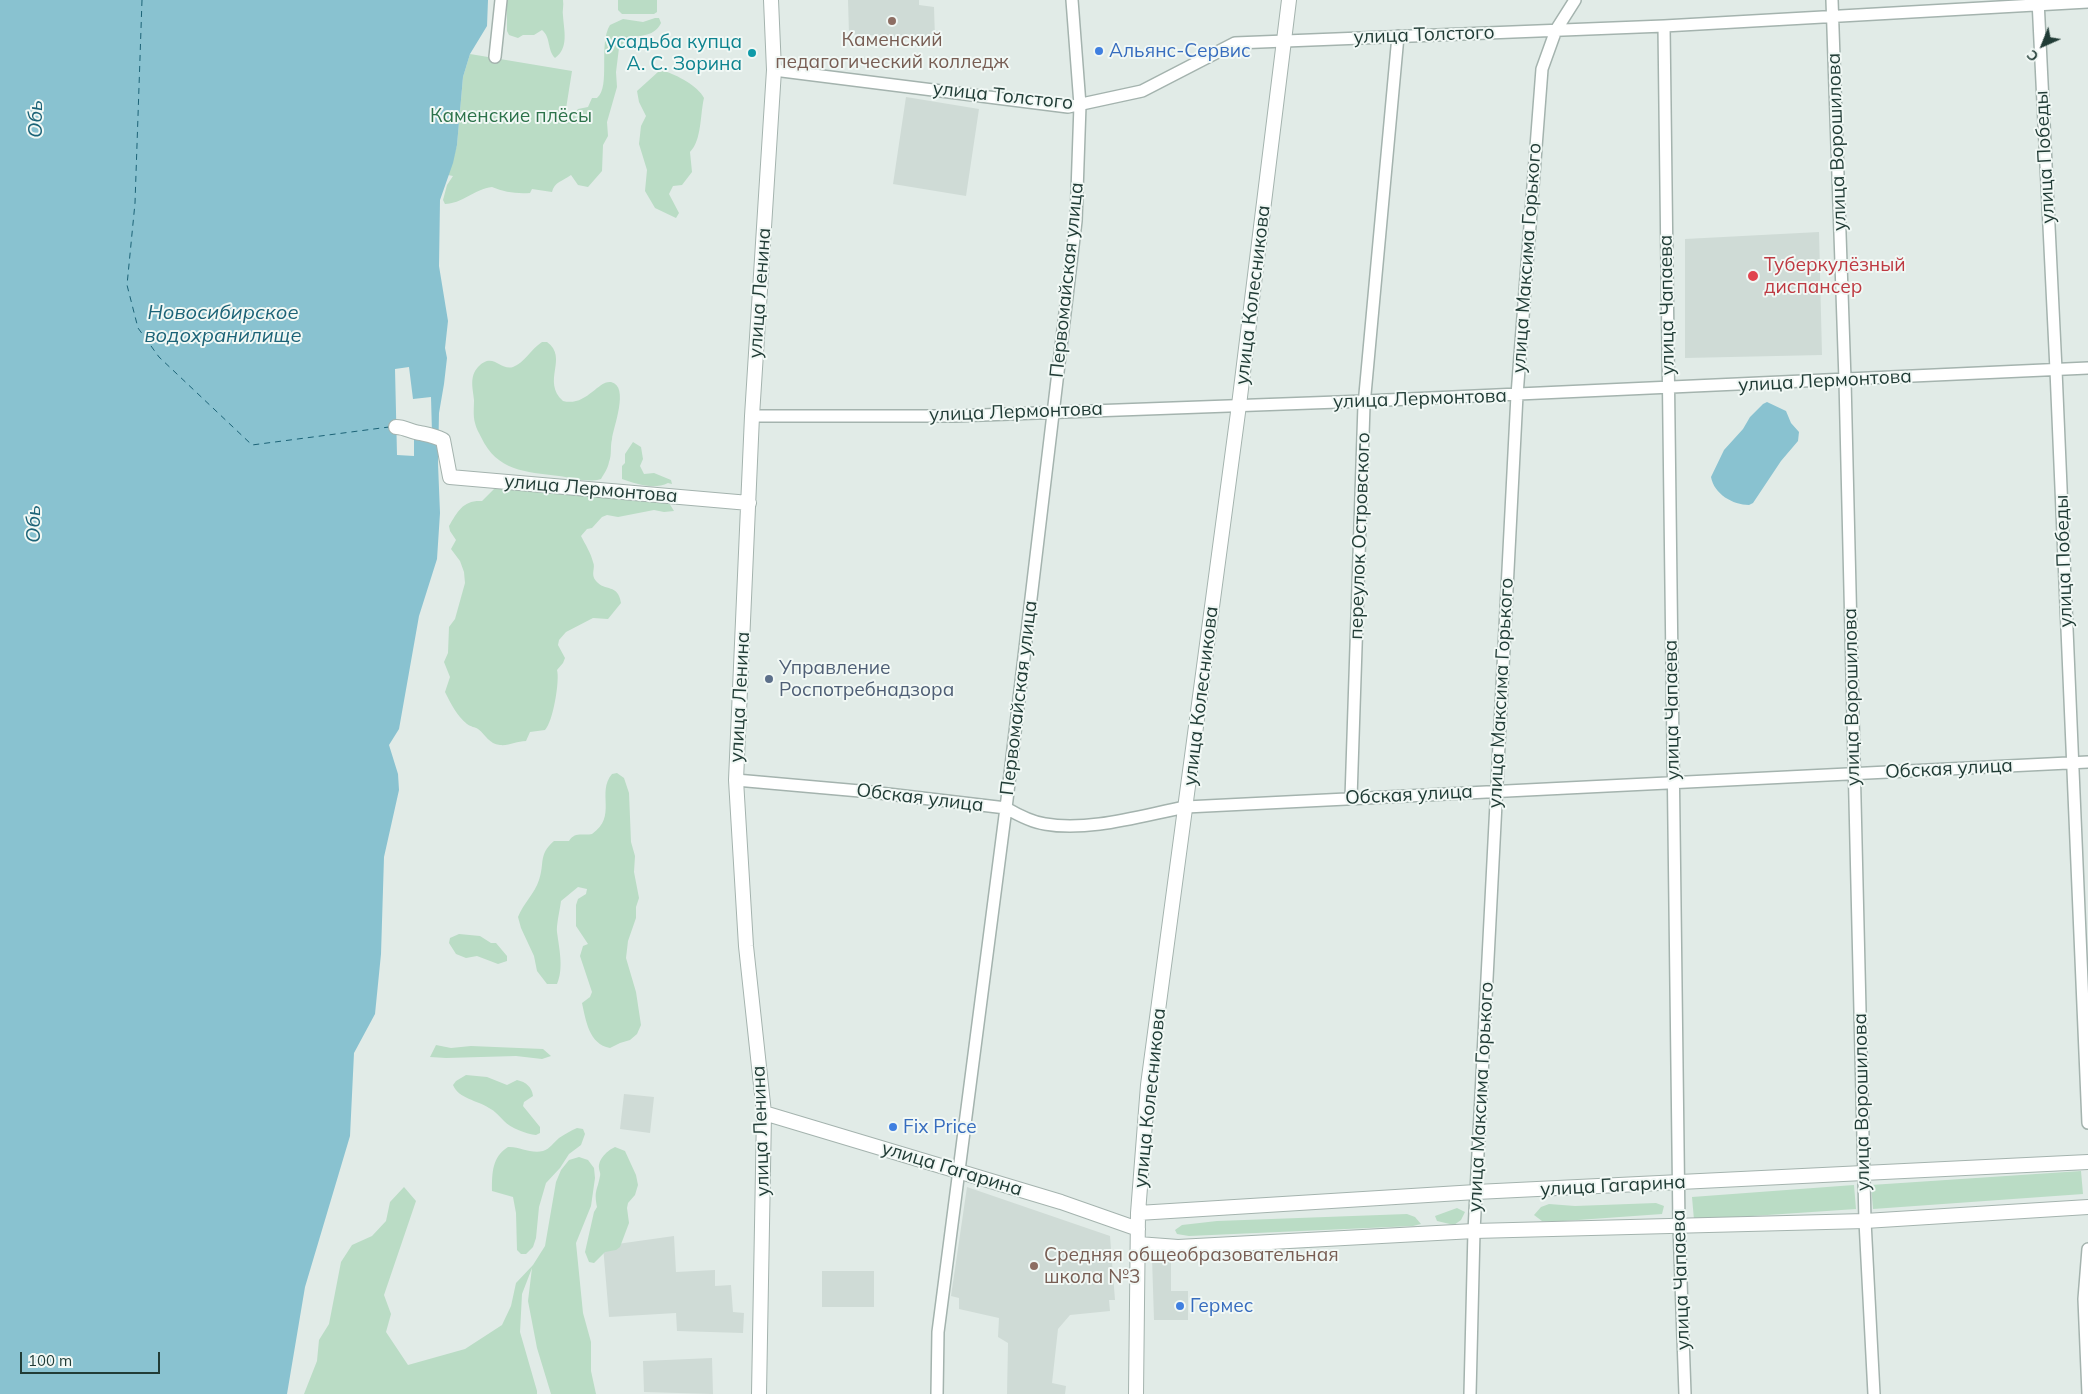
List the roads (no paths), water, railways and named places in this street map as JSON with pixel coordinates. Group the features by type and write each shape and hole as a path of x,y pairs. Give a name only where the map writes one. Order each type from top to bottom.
{"street":[{"path":"495,57 500,0"},
{"name":"улица Ленина","path":"759,1394 764,1112 746,946 736,780 752,416 774,70 771,0"},
{"name":"Первомайская улица","path":"937,1394 938,1332 1006,808 1076,220 1080,105 1072,0"},
{"name":"улица Колесникова","path":"1136,1394 1138,1213 1148,1085 1239,405 1289,0"},
{"name":"улица Максима Горького","path":"1470,1394 1474,1231 1517,395 1542,69 1556,30 1575,0"},
{"name":"улица Ворошилова","path":"1832,0 1845,380 1865,1221 1874,1394"},
{"name":"улица Толстого","path":"774,70 1068,106 1142,91 1236,43 1664,26 2038,3 2088,2"},
{"name":"улица Победы","path":"2038,3 2056,370 2088,1123"},
{"name":"улица Чапаева","path":"1664,26 1678,1184 1685,1394"},
{"name":"переулок Островского","path":"1351,798 1365,401 1398,36"},
{"name":"улица Лермонтова","path":"752,416 955,416 1517,395 2088,368"},
{"name":"улица Лермонтова","path":"396,427 405,427 444,440 450,477 749,503"},
{"name":"Обская улица","path":"736,780 871,792 1006,808 1023,817 1044,824 1071,826 1186,807 2088,762"},
{"name":"улица Гагарина","path":"764,1112 1061,1202 1138,1229"},
{"name":"улица Гагарина","path":"1138,1213 1476,1192 1678,1184 2088,1162"},
{"name":"улица Гагарина","path":"1138,1244 1178,1247 1474,1231 1865,1221 2088,1207"},
{"path":"2088,1249 2084,1300 2088,1394"}],"water":[{"name":"Новосибирское водохранилище","path":"0,0 488,0 487,26 470,54 463,77 457,145 440,200 439,266 448,321 445,348 447,358 439,413 438,464 440,513 437,559 419,616 399,729 389,745 398,774 399,790 384,857 381,954 375,1014 354,1053 350,1136 305,1287 287,1394 0,1394"},
{"path":"1767,402 1786,411 1791,423 1799,432 1798,441 1781,461 1753,503 1749,505 1737,503 1725,497 1716,489 1711,477 1724,450 1743,429 1750,417"}],"place":[{"name":"Каменский педагогический колледж","path":"892,21"},
{"name":"Альянс-Сервис","path":"1099,51"},
{"name":"усадьба купца А. С. Зорина","path":"752,53"},
{"name":"Туберкулёзный диспансер","path":"1753,276"},
{"name":"Управление Роспотребнадзора","path":"769,679"},
{"name":"Fix Price","path":"893,1127"},
{"name":"Средняя общеобразовательная школа №3","path":"1034,1266"},
{"name":"Гермес","path":"1180,1306"}],"park label":[{"name":"Каменские плёсы","path":"511,116"}],"water label":[{"name":"Обь","path":"36,119"},
{"name":"Обь","path":"34,524"}]}
